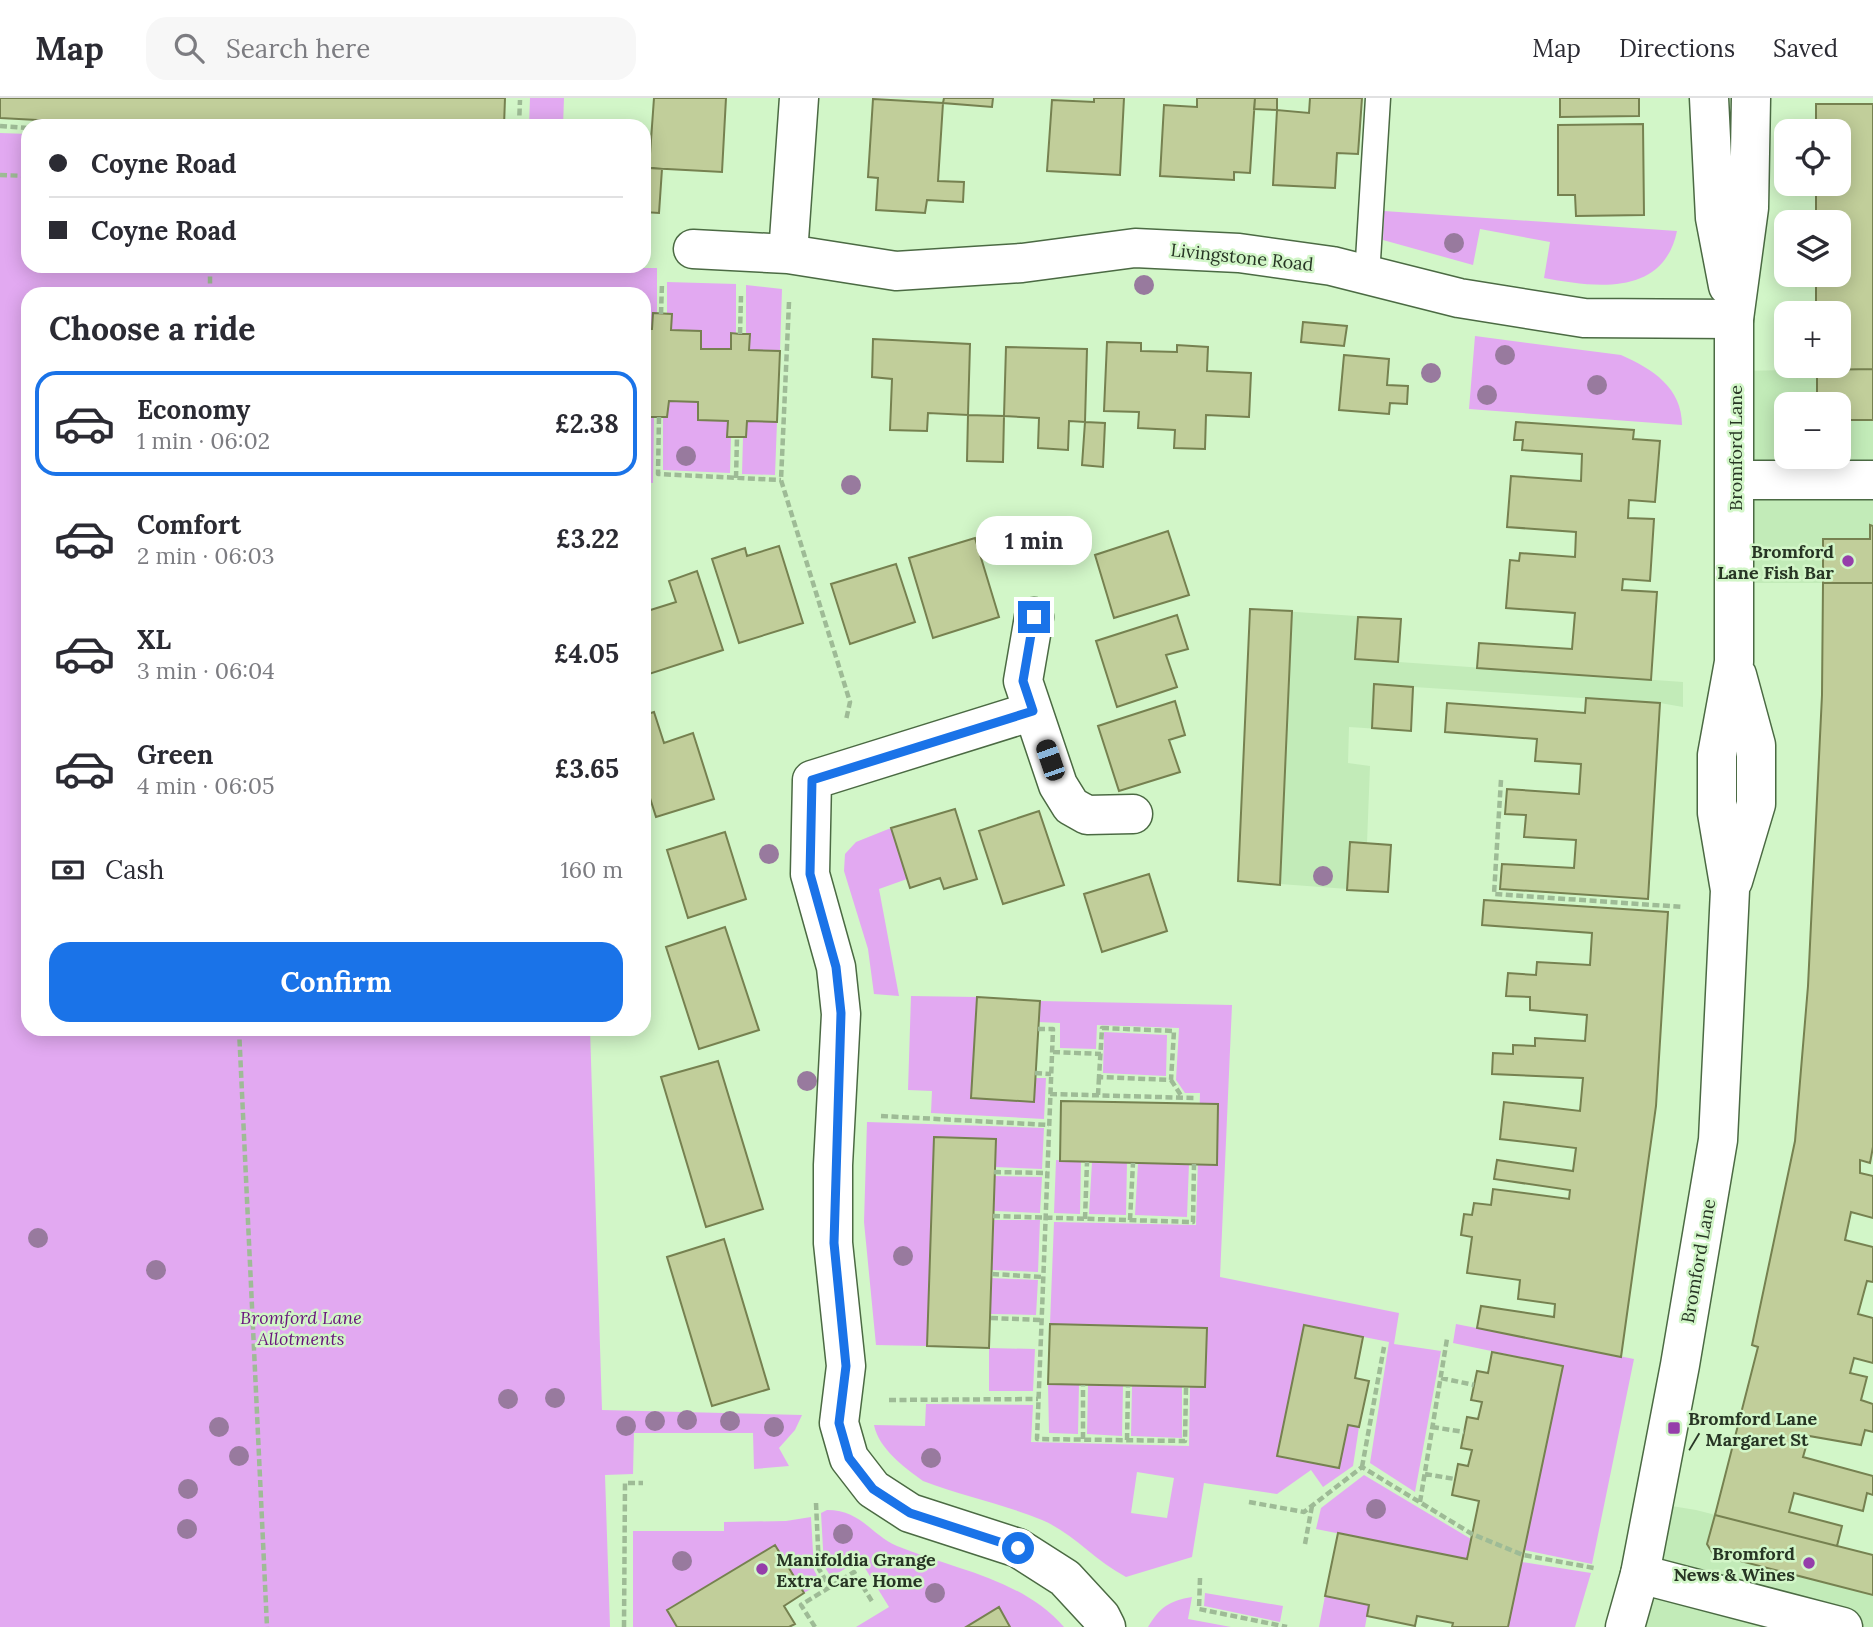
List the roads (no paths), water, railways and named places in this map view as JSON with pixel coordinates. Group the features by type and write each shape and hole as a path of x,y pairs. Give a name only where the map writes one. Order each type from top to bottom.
{"street":[{"path":"788,254 799,98"},
{"name":"Bromford Lane","path":"1709,98 1715,218 1734,318"},
{"name":"Bromford Lane","path":"1625,1627 1640,1574 1680,1365 1718,1140 1730,890 1756,804 1756,745 1734,662 1734,318 1749,208 1751,98"},
{"name":"Livingstone Road","path":"693,249 788,254 896,271 1022,263 1135,248 1239,253 1332,266 1459,298 1584,318 1734,318"},
{"path":"1736,480 1873,480"},
{"path":"1034,617 1023,681 1058,785 1071,806 1087,815 1133,814"},
{"path":"1033,711 812,780 810,874 836,967 841,1013 834,1243 846,1366 839,1423 849,1458 873,1489 910,1513 1018,1548 1065,1578 1101,1617 1106,1627"},
{"path":"1640,1574 1843,1627"}],"lane":[{"path":"1367,276 1378,98"}],"place":[{"name":"Bromford Lane Fish Bar","path":"1848,561"},
{"name":"Bromford Lane / Margaret St","path":"1674,1428"},
{"name":"Bromford News & Wines","path":"1809,1563"},
{"name":"Manifoldia Grange Extra Care Home","path":"762,1569"}],"park label":[{"name":"Bromford Lane Allotments","path":"301,1327"}]}
